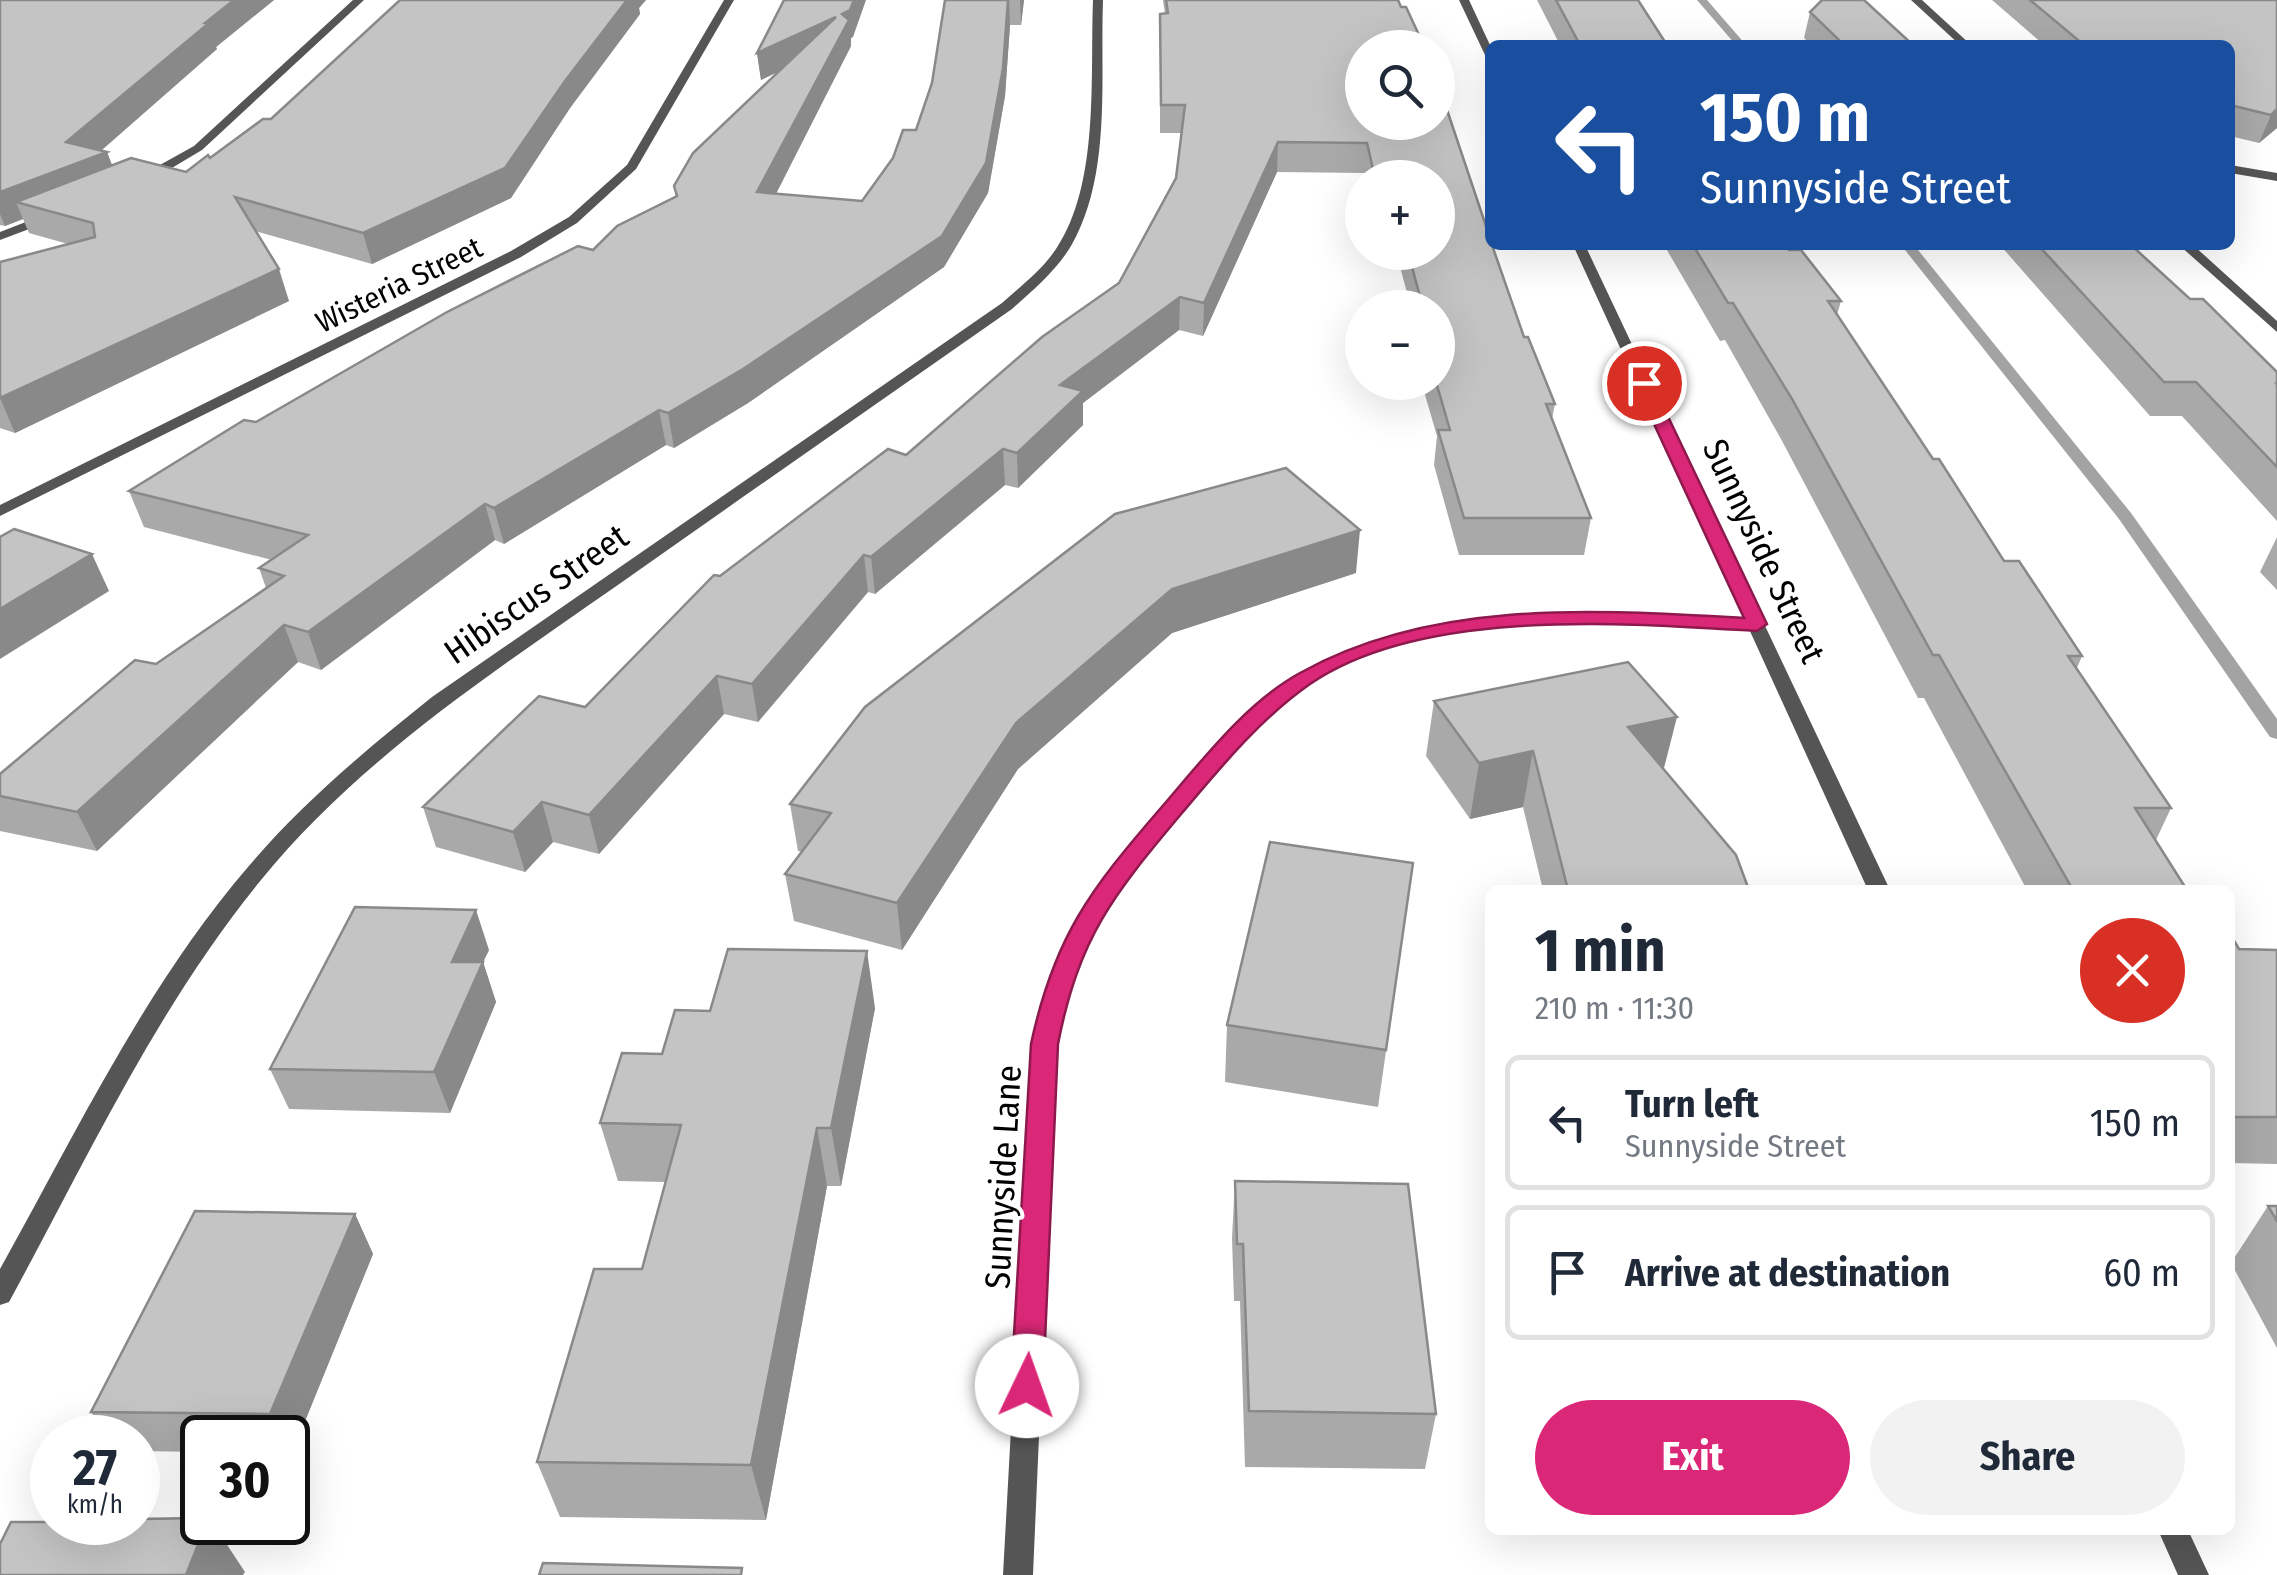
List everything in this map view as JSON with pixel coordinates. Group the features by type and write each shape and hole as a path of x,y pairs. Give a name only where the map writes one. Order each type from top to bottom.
{"street":[{"path":"128,186 198,148 359,0"},
{"name":"Wisteria Street","path":"0,511 516,254 572,220 632,167 729,0"},
{"name":"Hibiscus Street","path":"0,1294 174,984 233,900 304,818 366,759 439,701 1007,306 1048,268 1065,247 1084,208 1098,0"},
{"path":"1464,0 1485,44"},
{"path":"1916,0 1960,40"},
{"path":"2235,169 2277,177"},
{"path":"0,236 55,214"},
{"name":"Sunnyside Street","path":"1581,250 1877,885"},
{"path":"2191,250 2277,328"},
{"name":"Sunnyside Lane","path":"1018,1575 1044,1044 1054,995 1083,924 1115,876 1235,736 1279,696 1304,678 1369,648 1442,628 1510,620 1656,619 1757,624"},
{"path":"2175,1535 2194,1575"}],"building":[{"path":"0,0 234,0 66,142 107,152 0,192"},
{"path":"400,0 627,0 505,168 363,233 235,197 279,269 0,398 0,262 95,237 93,223 16,202 131,158 186,172 263,119 271,119"},
{"path":"784,0 854,0 850,10 842,14 849,20 757,192 862,201 893,158 903,130 916,130 932,83 945,0 1008,0 1003,68 986,163 942,236 743,369 668,413 659,410 494,508 485,504 308,632 284,625 77,812 0,796 0,774 135,660 156,664 284,576 259,568 308,535 129,491 244,420 256,422 447,312 578,246 593,250 617,226 677,196 674,186 693,153 836,17 757,53"},
{"path":"1166,0 1398,0 1401,7 1406,7 1417,30 1345,30 1345,140 1455,140 1455,134 1485,223 1485,250 1494,250 1524,337 1528,337 1555,404 1546,404 1591,518 1464,518 1438,430 1450,430 1441,400 1455,400 1455,290 1418,290 1413,270 1455,270 1455,160 1371,160 1367,143 1278,142 1204,303 1180,297 1060,385 1083,391 1017,453 1003,449 871,557 864,555 752,684 717,676 589,815 542,802 513,832 423,807 539,696 585,707 714,575 720,576 888,449 906,455 1042,337 1119,283 1176,178 1185,105 1161,105 1160,14 1168,13"},
{"path":"1556,0 1638,0 1664,40 1577,40"},
{"path":"1822,0 1864,0 1908,40 1839,40 1810,12"},
{"path":"2030,0 2277,0 2277,109 2271,115 2235,106 2235,40 2078,40"},
{"path":"1696,250 1801,250 1841,301 1828,301 1933,459 1939,459 2004,561 2019,561 2082,656 2068,656 2171,808 2135,808 2184,885 2070,885 1939,655 1933,655 1792,399 1733,303 1728,303"},
{"path":"2043,250 2136,250 2190,299 2203,299 2277,372 2277,467 2196,382 2164,382"},
{"path":"1286,468 1360,530 1172,589 1016,723 897,903 785,874 831,813 790,804 865,707 1115,514"},
{"path":"14,529 92,554 0,609 0,537"},
{"path":"1628,662 1677,717 1628,727 1736,855 1747,885 1567,885 1533,751 1479,763 1434,701"},
{"path":"1270,842 1413,863 1386,1050 1227,1025"},
{"path":"355,907 476,910 452,962 483,962 434,1072 270,1069"},
{"path":"2235,942 2239,949 2277,950 2277,1117 2235,1117"},
{"path":"728,949 867,951 831,1128 817,1128 751,1465 537,1462 594,1269 642,1269 681,1125 600,1123 622,1053 662,1054 675,1010 710,1011"},
{"path":"1235,1181 1408,1184 1436,1414 1249,1411 1243,1244 1237,1244"},
{"path":"2268,1206 2277,1206 2277,1221"},
{"path":"195,1211 355,1214 270,1414 91,1412"},
{"path":"180,1518 180,1545 198,1545 186,1575 0,1575 0,1544 11,1522 30,1522 30,1545 160,1545 160,1519"},
{"path":"543,1563 742,1568 741,1575 539,1575"}],"waterway":[{"path":"1702,0 1737,40"},
{"path":"1911,250 2125,516 2277,733"}],"route":[{"path":"1027,1386 1044,1044 1054,995 1083,924 1115,876 1235,736 1304,678 1369,648 1442,628 1510,620 1656,619 1757,624 1644,383"}]}
